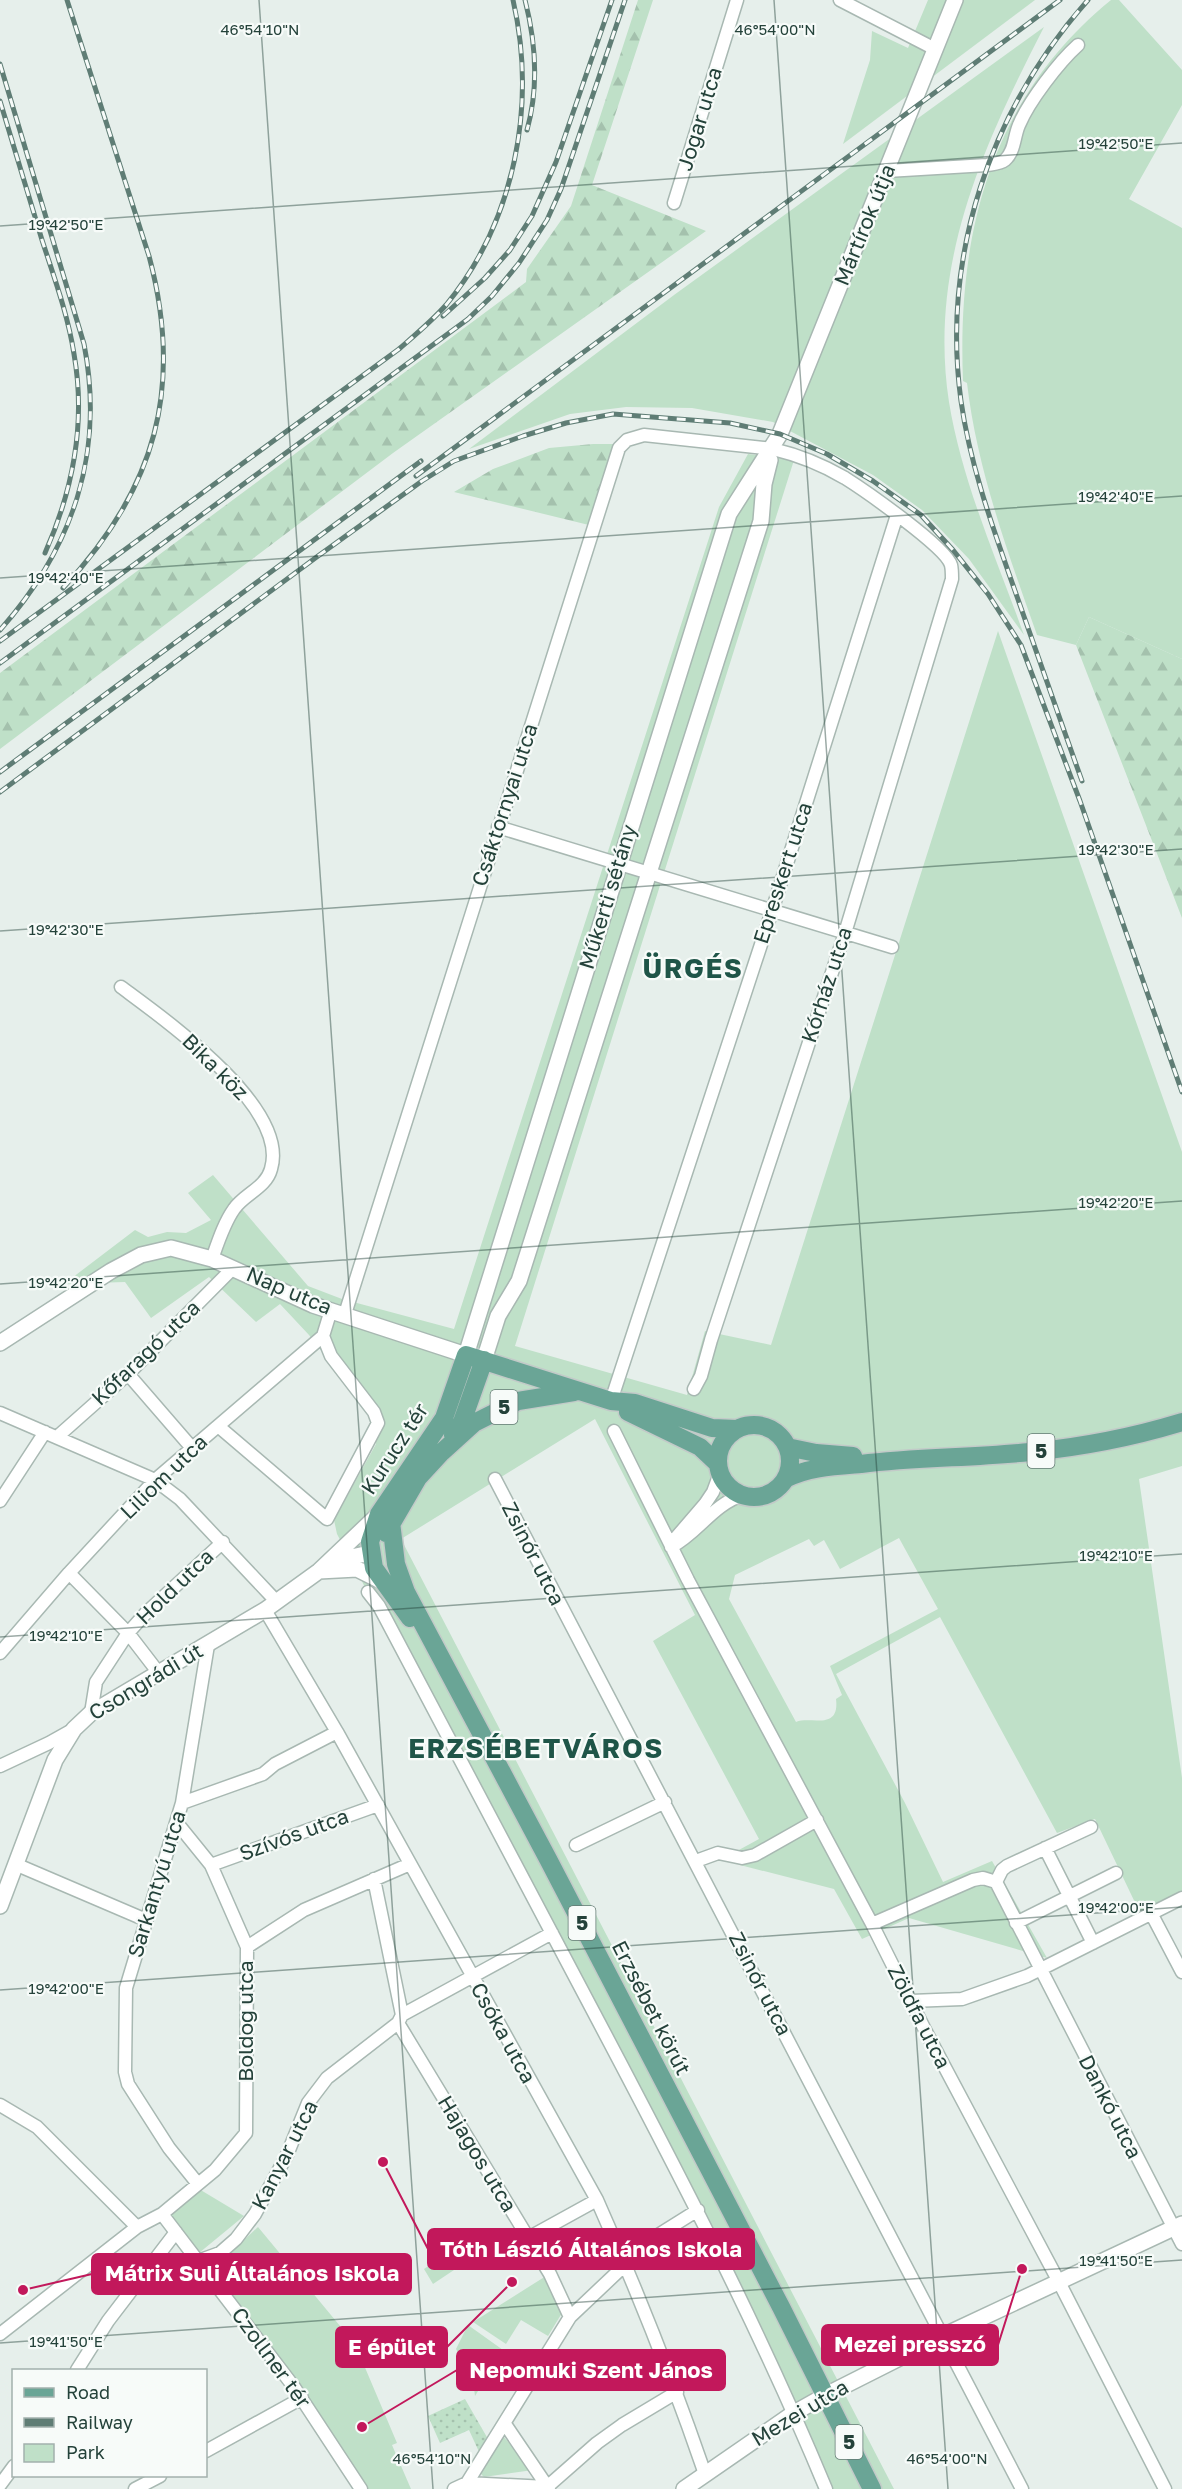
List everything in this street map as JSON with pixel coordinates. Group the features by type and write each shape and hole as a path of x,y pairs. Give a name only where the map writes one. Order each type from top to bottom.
{"main road":[{"name":"5","path":"466,1355 611,1401 700,1447 719,1468 729,1487 743,1495 753,1497 767,1494 779,1487 785,1479 805,1471 896,1460 1058,1449 1132,1435 1182,1422"},
{"name":"Kurucz tér","path":"385,1518 444,1418 466,1355"},
{"path":"442,1452 462,1422 484,1360"},
{"name":"5","path":"442,1452 474,1423 502,1407 533,1397 579,1391"},
{"name":"5","path":"611,1401 635,1403 712,1428 737,1429 752,1425 765,1426 777,1433 788,1447 816,1453 896,1460"},
{"path":"719,1468 722,1443 737,1429"},
{"path":"785,1479 790,1463 788,1447"},
{"name":"Kurucz tér","path":"370,1552 372,1532 442,1452"},
{"name":"Erzsébet körút","path":"385,1518 396,1564 406,1592 826,2395"},
{"path":"370,1552 406,1592"},
{"name":"Erzsébet körút","path":"370,1552 374,1587 406,1613 434,1644"},
{"name":"5","path":"826,2395 872,2489"}],"street":[{"name":"Jogar utca","path":"674,203 737,0"},
{"path":"840,0 935,49"},
{"name":"Mártírok útja","path":"773,449 797,395 955,0"},
{"path":"887,171 999,163 1011,151 1019,124 1047,82 1067,55 1078,45"},
{"name":"Csáktornyai utca","path":"338,1312 498,827 617,455 623,443 632,437 644,435 773,449"},
{"path":"773,449 792,453 845,478 897,515"},
{"name":"Műkerti sétány","path":"466,1355 729,514 773,449"},
{"name":"Műkerti sétány","path":"484,1360 498,1316 519,1281 650,873 757,533 764,484 773,449"},
{"path":"738,499 753,496 762,507"},
{"name":"Kórház utca","path":"694,1389 702,1376 714,1328 845,933 952,579 951,564 937,547 897,515"},
{"name":"Epreskert utca","path":"611,1401 772,911 897,515"},
{"path":"498,827 892,947"},
{"name":"Bika köz","path":"121,987 210,1056 251,1104 269,1138 272,1152 271,1172 263,1183 233,1210 212,1259"},
{"name":"Nap utca","path":"0,1343 72,1295 141,1255 171,1248 212,1259 313,1305 338,1312"},
{"name":"Kőfaragó utca","path":"57,1437 128,1374 233,1268"},
{"path":"323,1336 338,1312 466,1355"},
{"name":"Liliom utca","path":"0,1653 69,1573 155,1480 323,1336"},
{"name":"Kurucz tér","path":"218,1426 327,1519 378,1423 374,1412 331,1356 323,1336"},
{"path":"128,1374 192,1448"},
{"name":"Csóka utca","path":"0,1413 155,1480 180,1499 223,1542 271,1606 337,1732 597,2200 677,2392 702,2481"},
{"name":"Zöldfa utca","path":"614,1431 671,1546 872,1924 1165,2489"},
{"path":"0,1501 45,1432"},
{"path":"671,1546 678,1534 705,1504 719,1468"},
{"name":"Zsinór utca","path":"495,1479 1022,2489"},
{"path":"671,1546 681,1542 720,1506 730,1499 743,1495"},
{"name":"Csongrádi út","path":"0,1906 55,1760 74,1729 90,1713 271,1606 385,1518"},
{"name":"Hold utca","path":"90,1713 96,1682 128,1633 145,1614 223,1542"},
{"name":"Csongrádi út","path":"319,1571 351,1557 370,1552"},
{"path":"319,1571 357,1569 374,1587 384,1616 698,2210 794,2413 826,2489"},
{"path":"69,1573 128,1633 158,1672"},
{"name":"Sarkantyú utca","path":"198,2184 169,2148 128,2084 125,2072 126,1988 182,1803 208,1645"},
{"path":"0,1766 74,1729"},
{"path":"182,1803 263,1774 282,1760 337,1732"},
{"path":"28,1753 55,1760"},
{"path":"576,1845 665,1802"},
{"name":"Szívós utca","path":"211,1865 378,1806"},
{"path":"696,1861 718,1853 742,1858 755,1855 817,1820"},
{"name":"Boldog utca","path":"0,2334 137,2227 162,2214 227,2157 246,2133 247,1947 211,1865 177,1823"},
{"path":"872,1924 974,1880 983,1878 996,1882 1002,1870 1007,1866 1091,1827"},
{"path":"1045,1848 1093,1943"},
{"path":"15,1864 146,1920"},
{"path":"247,1947 304,1910 410,1864"},
{"path":"1016,1923 1116,1873"},
{"name":"Hajagos utca","path":"374,1878 400,2019 550,2274 570,2317"},
{"name":"Dankó utca","path":"996,1882 1039,1969 1178,2226 1182,2244"},
{"path":"910,2001 962,1999 1027,1976 1182,1898"},
{"path":"1151,1913 1182,1972"},
{"name":"Kanyar utca","path":"198,2260 220,2253 236,2239 255,2214 286,2155 308,2103 327,2078 400,2019 552,1933"},
{"path":"0,2105 37,2127 137,2227"},
{"path":"528,2238 597,2200"},
{"path":"467,2483 570,2317 624,2261 698,2210"},
{"name":"Czollner tér","path":"162,2214 302,2398 361,2489"},
{"name":"Mezei utca","path":"684,2489 702,2481 794,2413 826,2395 943,2336 1178,2226"},
{"path":"78,2369 108,2321 176,2232"},
{"path":"454,2489 467,2483 548,2488 597,2443 677,2392"},
{"path":"207,2450 302,2398"},
{"path":"505,2424 548,2488"},
{"path":"0,2485 12,2469"},
{"path":"135,2489 156,2477"}],"green space":[{"path":"638,0 653,0 592,185 706,231 393,453 0,749 0,673 526,282 527,269 571,206"},
{"path":"928,0 1035,0 843,144 870,60 872,31 908,48"},
{"path":"1111,0 1119,0 1182,70 1182,105 1129,199 1182,228 1182,659 1089,617 1076,645 1037,635 995,510 978,447 967,383 963,381 963,326 967,272 976,221 990,171 1010,124 1036,80 1070,38"},
{"path":"1044,27 1000,117 982,162 966,208 954,255 946,302 945,351 949,402 962,462 1024,635 969,559 922,510 873,475 773,422 692,408 626,407 570,414 469,449 674,295"},
{"path":"623,444 593,526 454,492 493,469 549,448"},
{"path":"748,454 794,460 515,1346 687,1395 705,1331 771,1345 998,631 1182,1152 1182,1466 1139,1479 1182,1778 1182,1891 1141,1915 1095,1819 1057,1833 940,1617 836,1674 905,1803 943,1882 992,1861 1047,1958 909,1918 862,1939 834,1889 740,1865 737,1851 759,1839 653,1641 695,1615 595,1419 401,1539 894,2489 818,2489 784,2405 711,2245 337,1534 334,1520 376,1444 376,1421 309,1335 280,1304 256,1322 209,1277 151,1318 125,1282 64,1284 135,1230 148,1237 167,1232 186,1233 211,1220 188,1193 213,1175 308,1286 342,1299 454,1329 719,507","holes":["899,1538 938,1609 830,1666 842,1695 836,1699 836,1709 833,1715 829,1719 796,1722 729,1599 735,1575 809,1539 814,1546 824,1540 840,1569"]},
{"path":"1089,617 1182,659 1182,918 1076,645"},
{"path":"199,2189 244,2216 199,2253 170,2215"},
{"path":"258,2227 355,2344 397,2443 392,2445 411,2489 365,2489 211,2271"},
{"path":"450,2251 460,2266 433,2284 424,2269"},
{"path":"546,2276 562,2313 548,2336 521,2320 506,2344 473,2322"},
{"path":"468,2325 503,2350 475,2396 473,2380 456,2349"},
{"path":"465,2399 488,2439 480,2454 469,2430 440,2443 428,2416"},
{"path":"503,2436 533,2470 484,2477 479,2472"}],"railway":[{"path":"63,588 95,551 121,513 140,474 154,434 162,393 163,349 159,304 149,256 67,0"},
{"path":"0,641 399,349 446,305 470,272 489,237 504,199 514,160 521,120 522,80 520,40 513,0"},
{"path":"525,0 532,32 535,65 533,98 527,130"},
{"path":"443,316 485,278 510,250 532,216 556,162 612,0"},
{"path":"0,663 468,319 492,296 519,263 547,220 561,189 625,0"},
{"path":"416,476 1060,0"},
{"path":"1082,781 998,542 976,472 961,401 957,346 959,292 967,239 981,187 1000,136 1024,88 1054,43 1088,0"},
{"path":"0,64 84,344 89,384 90,423 86,460 77,497 64,532 47,566 25,599 0,630"},
{"path":"0,101 64,311 77,379 77,430 70,480 45,553"},
{"path":"0,792 318,556 422,481 454,461 566,423 613,414 730,423 780,434 827,454 873,481 921,515 988,594 1021,645 1080,801 1182,1092"},
{"path":"0,772 421,461"}],"place":[{"name":"Tóth László Általános Iskola","path":"383,2162"},
{"name":"Mezei presszó","path":"1022,2269"},
{"name":"E épület","path":"512,2282"},
{"name":"Mátrix Suli Általános Iskola","path":"23,2290"},
{"name":"Nepomuki Szent János","path":"362,2427"}],"district":[{"name":"ÜRGÉS","path":"693,969"},
{"name":"ERZSÉBETVÁROS","path":"536,1749"}]}
